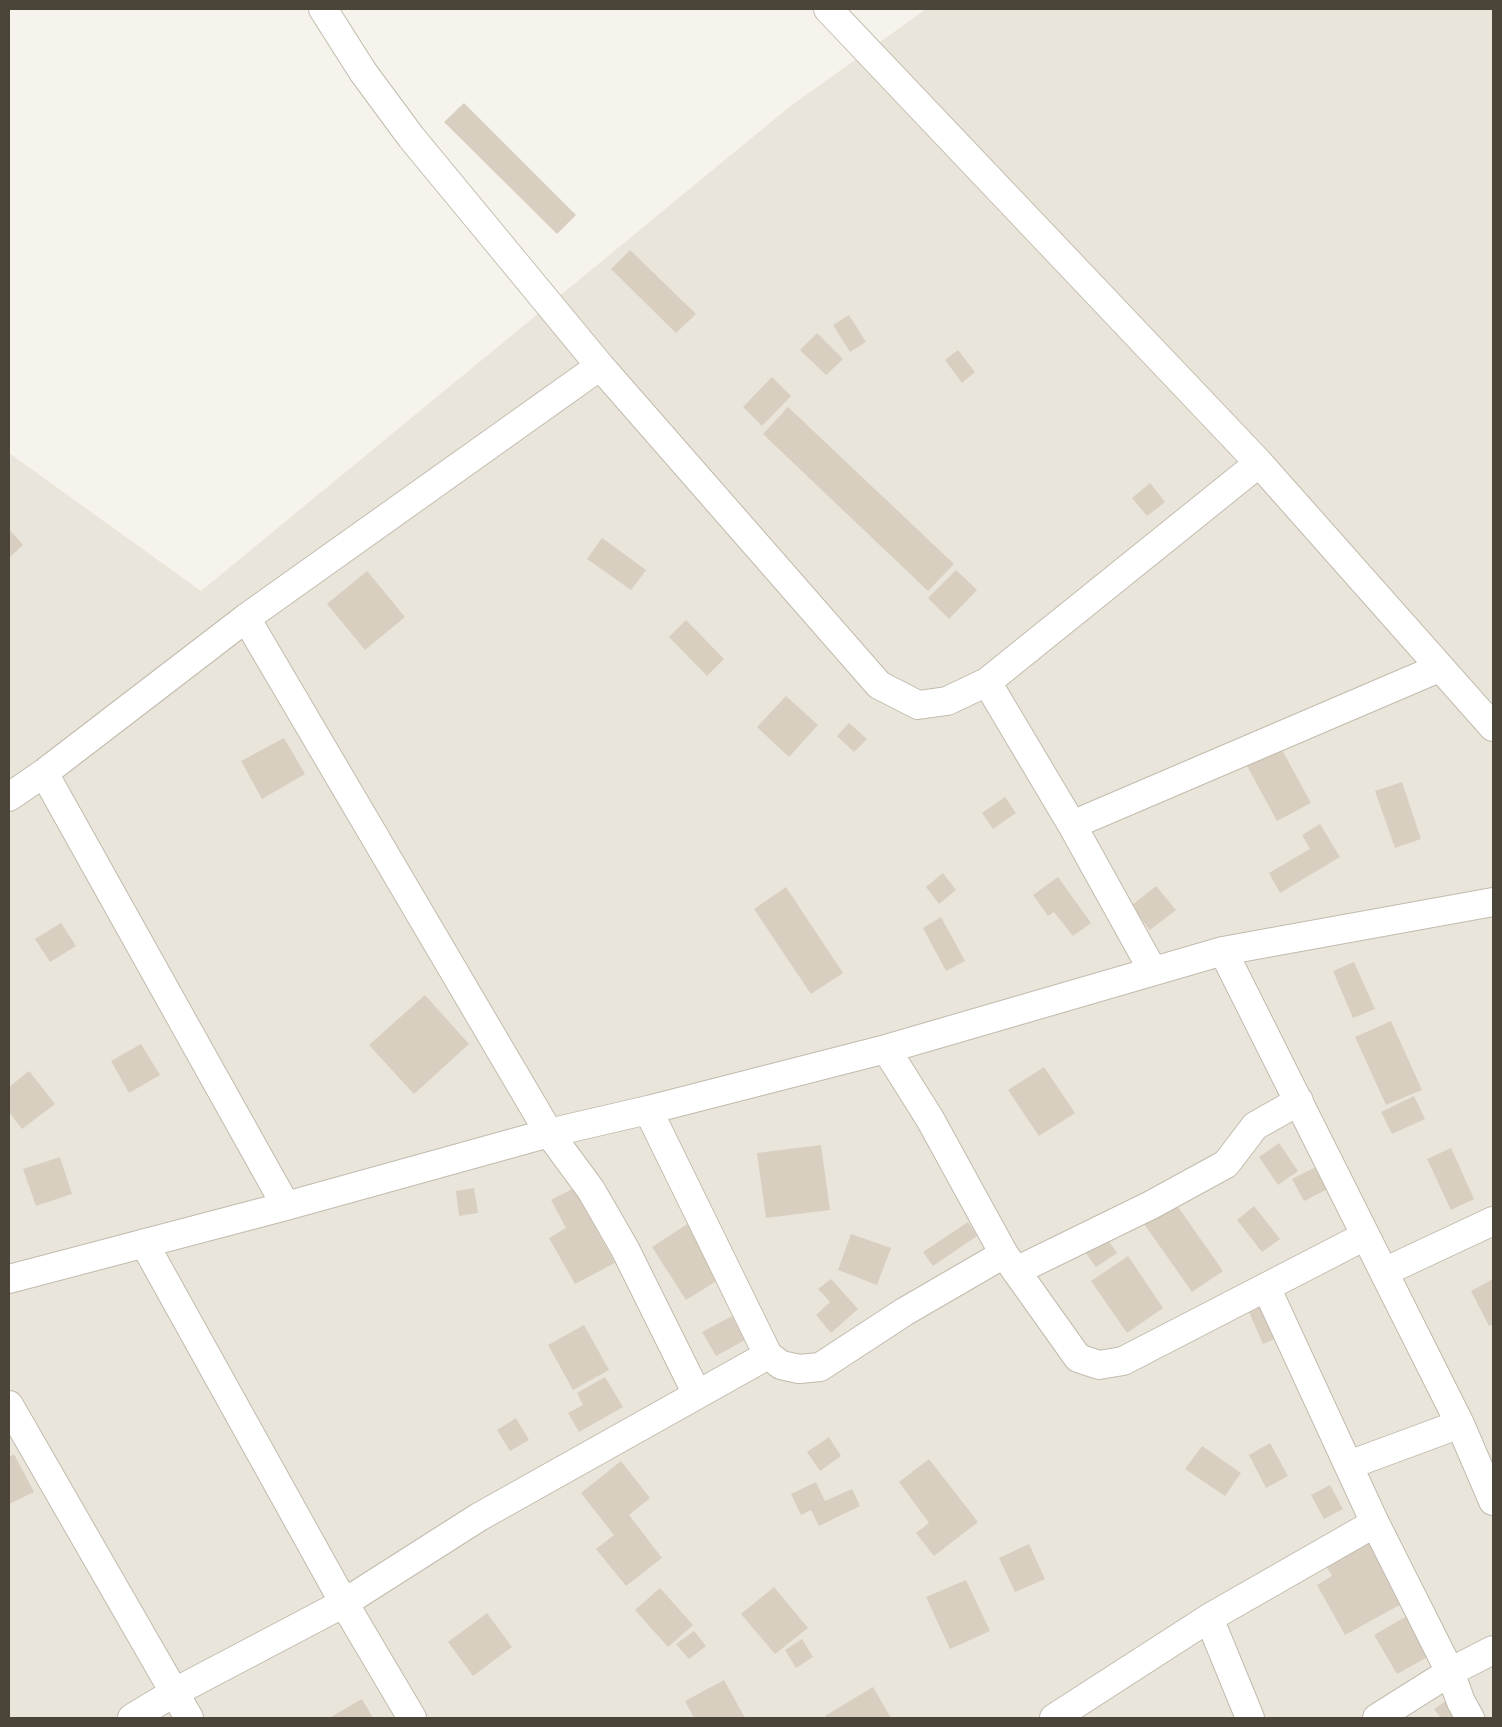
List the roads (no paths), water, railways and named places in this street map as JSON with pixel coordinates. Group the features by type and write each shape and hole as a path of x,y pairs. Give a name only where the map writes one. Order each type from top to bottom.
{"street":[{"path":"323,9 363,72 411,137 600,366 879,684 918,705 947,701 987,682 1260,463"},
{"path":"828,9 1260,463 1493,727"},
{"path":"9,797 44,773 246,618 600,366"},
{"path":"246,618 549,1133 591,1190 625,1249 697,1394"},
{"path":"1072,825 1439,668"},
{"path":"987,682 1072,825 1153,971"},
{"path":"44,773 286,1206"},
{"path":"9,1279 286,1206 549,1133 648,1110 886,1049 1223,951 1493,902"},
{"path":"1223,951 1460,1424 1493,1501"},
{"path":"886,1049 930,1119 1010,1263 1078,1358 1099,1365 1123,1361 1365,1236"},
{"path":"648,1110 768,1355 781,1365 799,1370 820,1368 904,1312 1010,1263 1151,1205 1226,1164 1255,1126 1298,1101"},
{"path":"1384,1272 1493,1221"},
{"path":"144,1243 344,1603 412,1718"},
{"path":"1266,1287 1375,1524 1450,1672 1470,1718"},
{"path":"132,1718 175,1692 344,1603 479,1517 768,1355"},
{"path":"9,1405 189,1718"},
{"path":"1349,1465 1460,1424"},
{"path":"1054,1718 1209,1618 1375,1524"},
{"path":"1209,1618 1250,1718"},
{"path":"1377,1718 1450,1672 1493,1650"}]}
